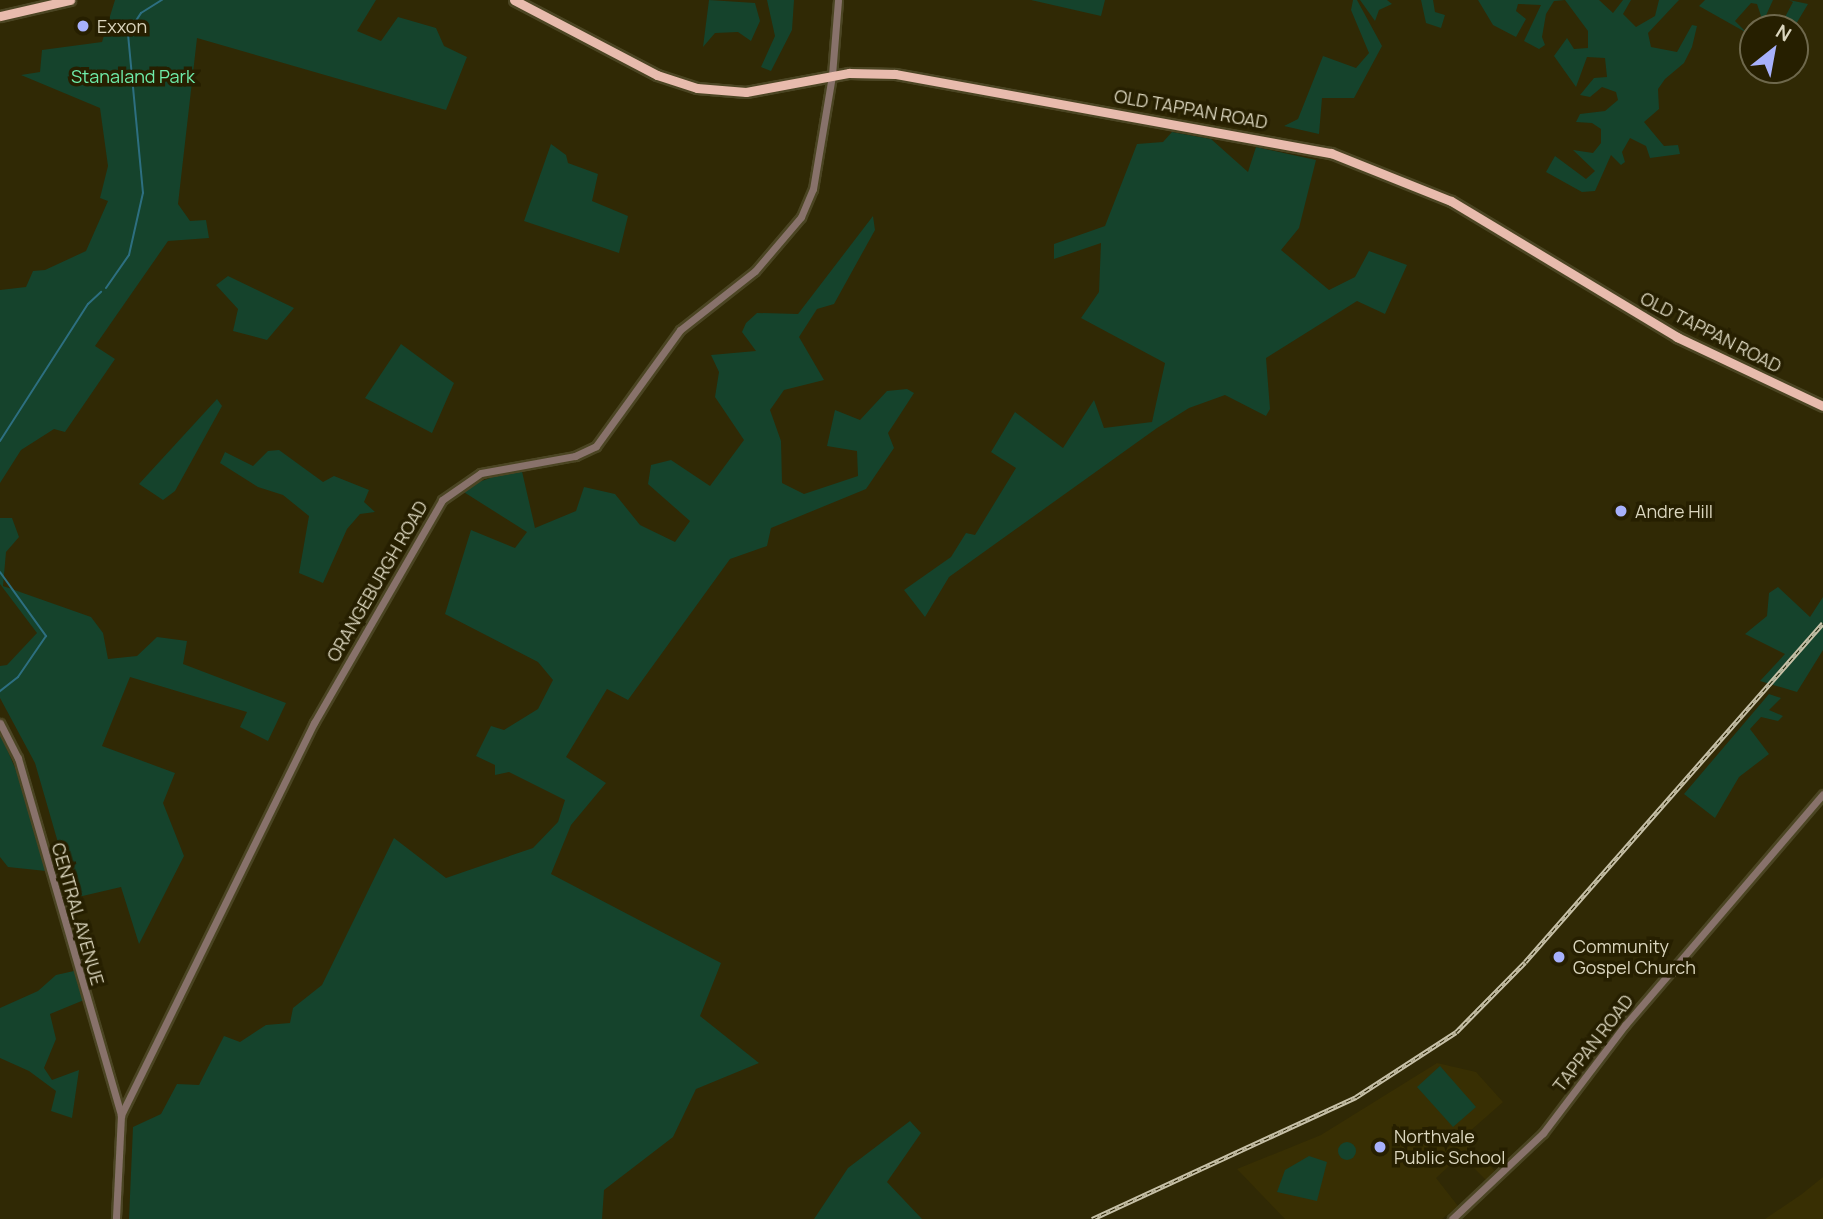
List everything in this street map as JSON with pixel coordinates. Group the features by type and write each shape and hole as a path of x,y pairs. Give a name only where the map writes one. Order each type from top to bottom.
{"main road":[{"path":"0,16 70,0"},
{"name":"OLD TAPPAN ROAD","path":"514,0 660,76 697,88 746,92 832,75 895,74 1289,142 1352,160 1434,193 1677,337 1823,406"}],"street":[{"name":"ORANGEBURGH ROAD","path":"121,1115 314,723 442,500 481,473 575,456 603,439 680,330 755,271 801,217 813,189 832,75 838,0"},
{"name":"CENTRAL AVENUE","path":"0,723 18,758 121,1115"},
{"name":"TAPPAN ROAD","path":"1452,1219 1543,1133 1625,1025 1823,794"},
{"path":"116,1219 121,1115"}],"shaded area":[{"name":"Northvale Public School","path":"1437,1063 1476,1072 1503,1102 1461,1139 1496,1172 1487,1181 1461,1155 1436,1178 1458,1206 1442,1219 1285,1219 1237,1169 1321,1135"},
{"path":"1823,1177 1823,1219 1765,1219 1802,1194"}],"green space":[{"name":"Stanaland Park","path":"115,0 376,0 357,31 381,41 398,17 436,28 444,46 467,57 446,110 197,38 178,204 190,221 206,220 209,238 168,241 95,346 115,359 65,432 54,429 21,450 0,483 0,290 26,287 33,271 45,270 86,251 108,201 100,198 108,166 100,108 21,75 40,72 42,50 102,42"},
{"path":"709,0 755,3 760,21 751,41 738,32 715,33 703,47"},
{"path":"767,0 794,0 792,30 771,71 761,67 775,36"},
{"path":"1031,0 1105,0 1101,16"},
{"path":"1353,0 1357,0 1382,46 1354,98 1322,98 1319,134 1284,126 1298,119 1323,56 1356,68 1369,53 1351,10"},
{"path":"1360,0 1387,0 1392,4 1379,10 1375,21"},
{"path":"1421,0 1433,0 1435,12 1445,15 1441,28 1426,23"},
{"path":"1478,0 1565,0 1554,1 1546,14 1542,37 1545,45 1539,49 1524,41 1541,5 1518,4 1516,11 1526,19 1516,37 1493,25"},
{"path":"1565,0 1599,0 1613,13 1623,0 1631,0 1623,14 1636,27 1655,16 1659,0 1679,0 1648,33 1651,47 1677,52 1692,25 1697,26 1692,47 1684,63 1665,79 1658,89 1659,109 1644,122 1664,146 1678,145 1680,154 1650,158 1646,146 1630,138 1622,152 1625,162 1621,165 1611,155 1595,191 1582,192 1546,172 1555,156 1586,179 1595,171 1573,150 1593,153 1601,143 1601,129 1592,123 1576,122 1580,114 1605,111 1618,100 1616,92 1602,87 1590,97 1580,95 1594,78 1607,77 1605,58 1587,57 1576,87 1554,56 1567,38 1574,49 1588,48 1588,31"},
{"path":"1705,0 1773,0 1767,14 1760,14 1757,4 1751,3 1735,21 1739,28 1699,6"},
{"path":"1789,0 1808,4 1802,14 1787,14 1793,2"},
{"path":"1172,132 1211,139 1248,172 1256,147 1316,160 1299,228 1281,250 1329,290 1355,277 1369,251 1407,265 1385,314 1357,301 1266,358 1270,409 1266,416 1225,395 1189,408 1157,428 949,577 925,617 904,590 951,557 966,533 975,535 1016,468 991,452 1015,412 1063,448 1094,400 1104,428 1152,422 1165,363 1081,318 1099,292 1101,243 1054,259 1054,244 1105,226 1137,144 1163,142"},
{"path":"551,144 566,155 568,163 598,174 592,201 628,216 619,253 524,221"},
{"path":"873,216 875,230 834,304 817,309 799,337 824,380 784,390 770,410 781,441 782,483 804,494 858,476 857,451 827,446 835,410 860,420 887,391 907,389 914,393 888,433 894,448 866,489 771,528 767,546 730,559 628,700 607,689 566,757 606,783 571,825 551,874 721,963 700,1016 759,1063 696,1089 673,1137 604,1190 602,1219 129,1219 133,1127 161,1114 177,1084 199,1085 224,1036 240,1042 266,1025 290,1023 293,1008 322,985 394,838 446,878 533,848 558,822 565,800 509,772 495,775 495,765 476,756 491,726 504,730 538,709 553,680 538,662 445,614 471,530 515,548 527,532 459,489 521,467 535,528 576,511 584,487 615,494 640,525 675,542 690,521 648,484 651,465 671,460 710,486 744,440 715,397 719,372 711,355 756,351 742,332 746,323 757,313 798,314"},
{"path":"228,276 294,308 267,340 233,331 238,309 216,285"},
{"path":"401,344 454,383 432,433 365,398"},
{"path":"217,399 222,406 175,491 163,500 139,484"},
{"path":"279,450 323,482 334,476 369,490 364,502 375,512 360,514 347,529 323,583 299,573 309,516 283,495 258,487 220,463 225,452 253,466 268,451"},
{"path":"0,518 12,518 19,537 6,552 3,586 91,617 103,633 108,659 137,656 157,637 187,641 183,664 286,703 268,741 240,727 247,712 130,677 102,746 175,773 163,803 184,856 139,944 121,887 74,898 35,763 0,698 0,666 7,665 37,633 0,584"},
{"path":"1778,587 1810,617 1823,597 1823,650 1797,692 1760,681 1785,654 1745,634 1767,616 1769,593"},
{"path":"1769,694 1781,698 1769,710 1783,716 1778,721 1761,717 1750,729 1769,754 1739,777 1715,818 1684,794"},
{"path":"0,733 19,777 46,871 8,867 0,857"},
{"path":"74,971 84,1000 50,1014 56,1039 44,1068 52,1080 79,1070 72,1118 51,1111 56,1091 29,1071 0,1058 0,1008 38,991 56,975"},
{"path":"1440,1066 1476,1107 1453,1127 1417,1087"},
{"path":"910,1121 921,1133 887,1182 922,1219 814,1219 848,1168"},
{"path":"1347,1142 1353,1145 1356,1151 1353,1157 1347,1160 1341,1157 1338,1151 1341,1145"},
{"path":"1309,1156 1327,1162 1317,1201 1277,1192 1285,1170"}],"waterway":[{"path":"106,288 129,255 143,193 128,33 141,13 162,0"},
{"path":"0,441 88,304 101,292"},
{"path":"0,572 46,636 18,677 0,691"}],"railway":[{"path":"1092,1219 1356,1097 1456,1032 1525,962 1823,623"}],"place":[{"name":"Exxon","path":"83,26"},
{"name":"Andre Hill","path":"1621,511"},
{"name":"Community Gospel Church","path":"1559,957"},
{"name":"Northvale Public School","path":"1380,1147"}]}
